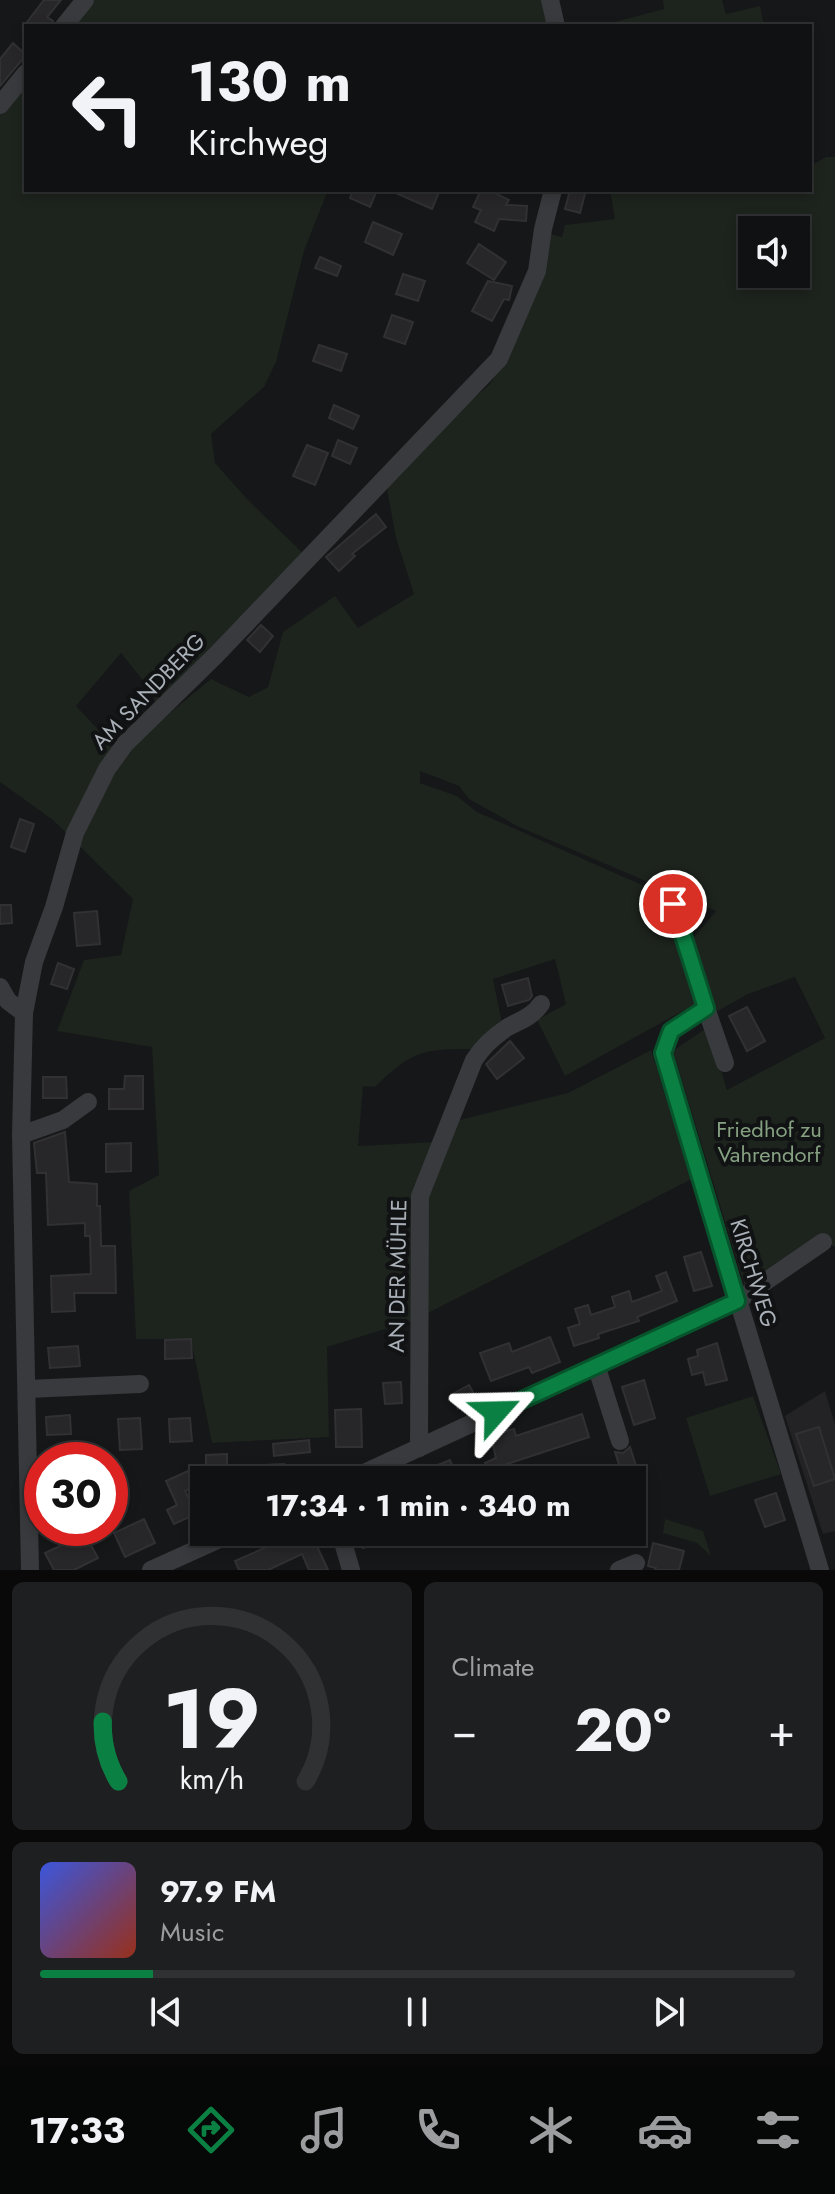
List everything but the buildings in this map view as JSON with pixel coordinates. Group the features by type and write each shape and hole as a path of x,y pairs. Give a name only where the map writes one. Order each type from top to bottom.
{"street":[{"path":"66,24 85,0"},
{"path":"550,0 556,24"},
{"path":"0,105 24,75"},
{"name":"AM SANDBERG","path":"30,1570 21,1135 24,1013 34,962 54,907 75,833 107,769 125,744 215,656 499,359 537,271 552,192"},
{"path":"673,904 725,1063"},
{"path":"0,987 8,1001 24,1013"},
{"name":"AN DER MÜHLE","path":"419,1448 420,1196 474,1060 484,1045 506,1028 534,1014 541,1004"},
{"name":"KIRCHWEG","path":"706,1008 671,1031 663,1053 820,1570"},
{"path":"21,1135 63,1120 88,1102"},
{"path":"380,1466 737,1301 823,1242"},
{"path":"596,1365 620,1441"},
{"path":"28,1389 140,1384"},
{"path":"151,1570 204,1546"},
{"path":"344,1546 351,1570"}],"shaded area":[{"path":"825,1391 835,1425 835,1531 823,1534 785,1416"}],"green space":[{"path":"92,0 541,0 547,24 62,24"},
{"path":"663,0 722,0 726,14 760,6 764,24 607,24 664,9"},
{"name":"Friedhof zu Vahrendorf","path":"24,72 24,192 327,192 304,251 276,362 264,387 211,434 215,463 306,556 157,708 152,692 121,653 76,706 113,745 85,827 131,745 211,679 249,697 268,687 283,632 335,596 358,628 414,594 396,538 386,484 409,455 489,385 504,363 550,234 562,237 565,225 615,219 610,192 812,192 812,165 826,157 835,157 833,1247 826,1236 745,1287 673,1051 708,1027 727,1090 825,1038 795,977 748,994 714,1013 688,944 716,911 517,826 469,799 459,786 420,771 420,783 457,796 477,812 660,893 697,1003 565,1076 537,1020 566,1004 555,959 493,979 502,1023 475,1049 420,1054 399,1065 375,1087 363,1086 358,1146 436,1142 411,1321 327,1347 329,1437 212,1443 191,1339 136,1339 129,1191 159,1175 152,1047 57,1031 84,960 121,955 133,899 53,820 0,782 0,102"},
{"path":"651,1050 692,1179 428,1313 428,1195 460,1120 568,1093"},
{"path":"753,1396 781,1474 710,1496 686,1418"},
{"path":"665,1519 703,1531 711,1556 697,1543 663,1533"}],"route":[{"path":"496,1412 737,1301 663,1053 671,1031 706,1008 673,904"}]}
